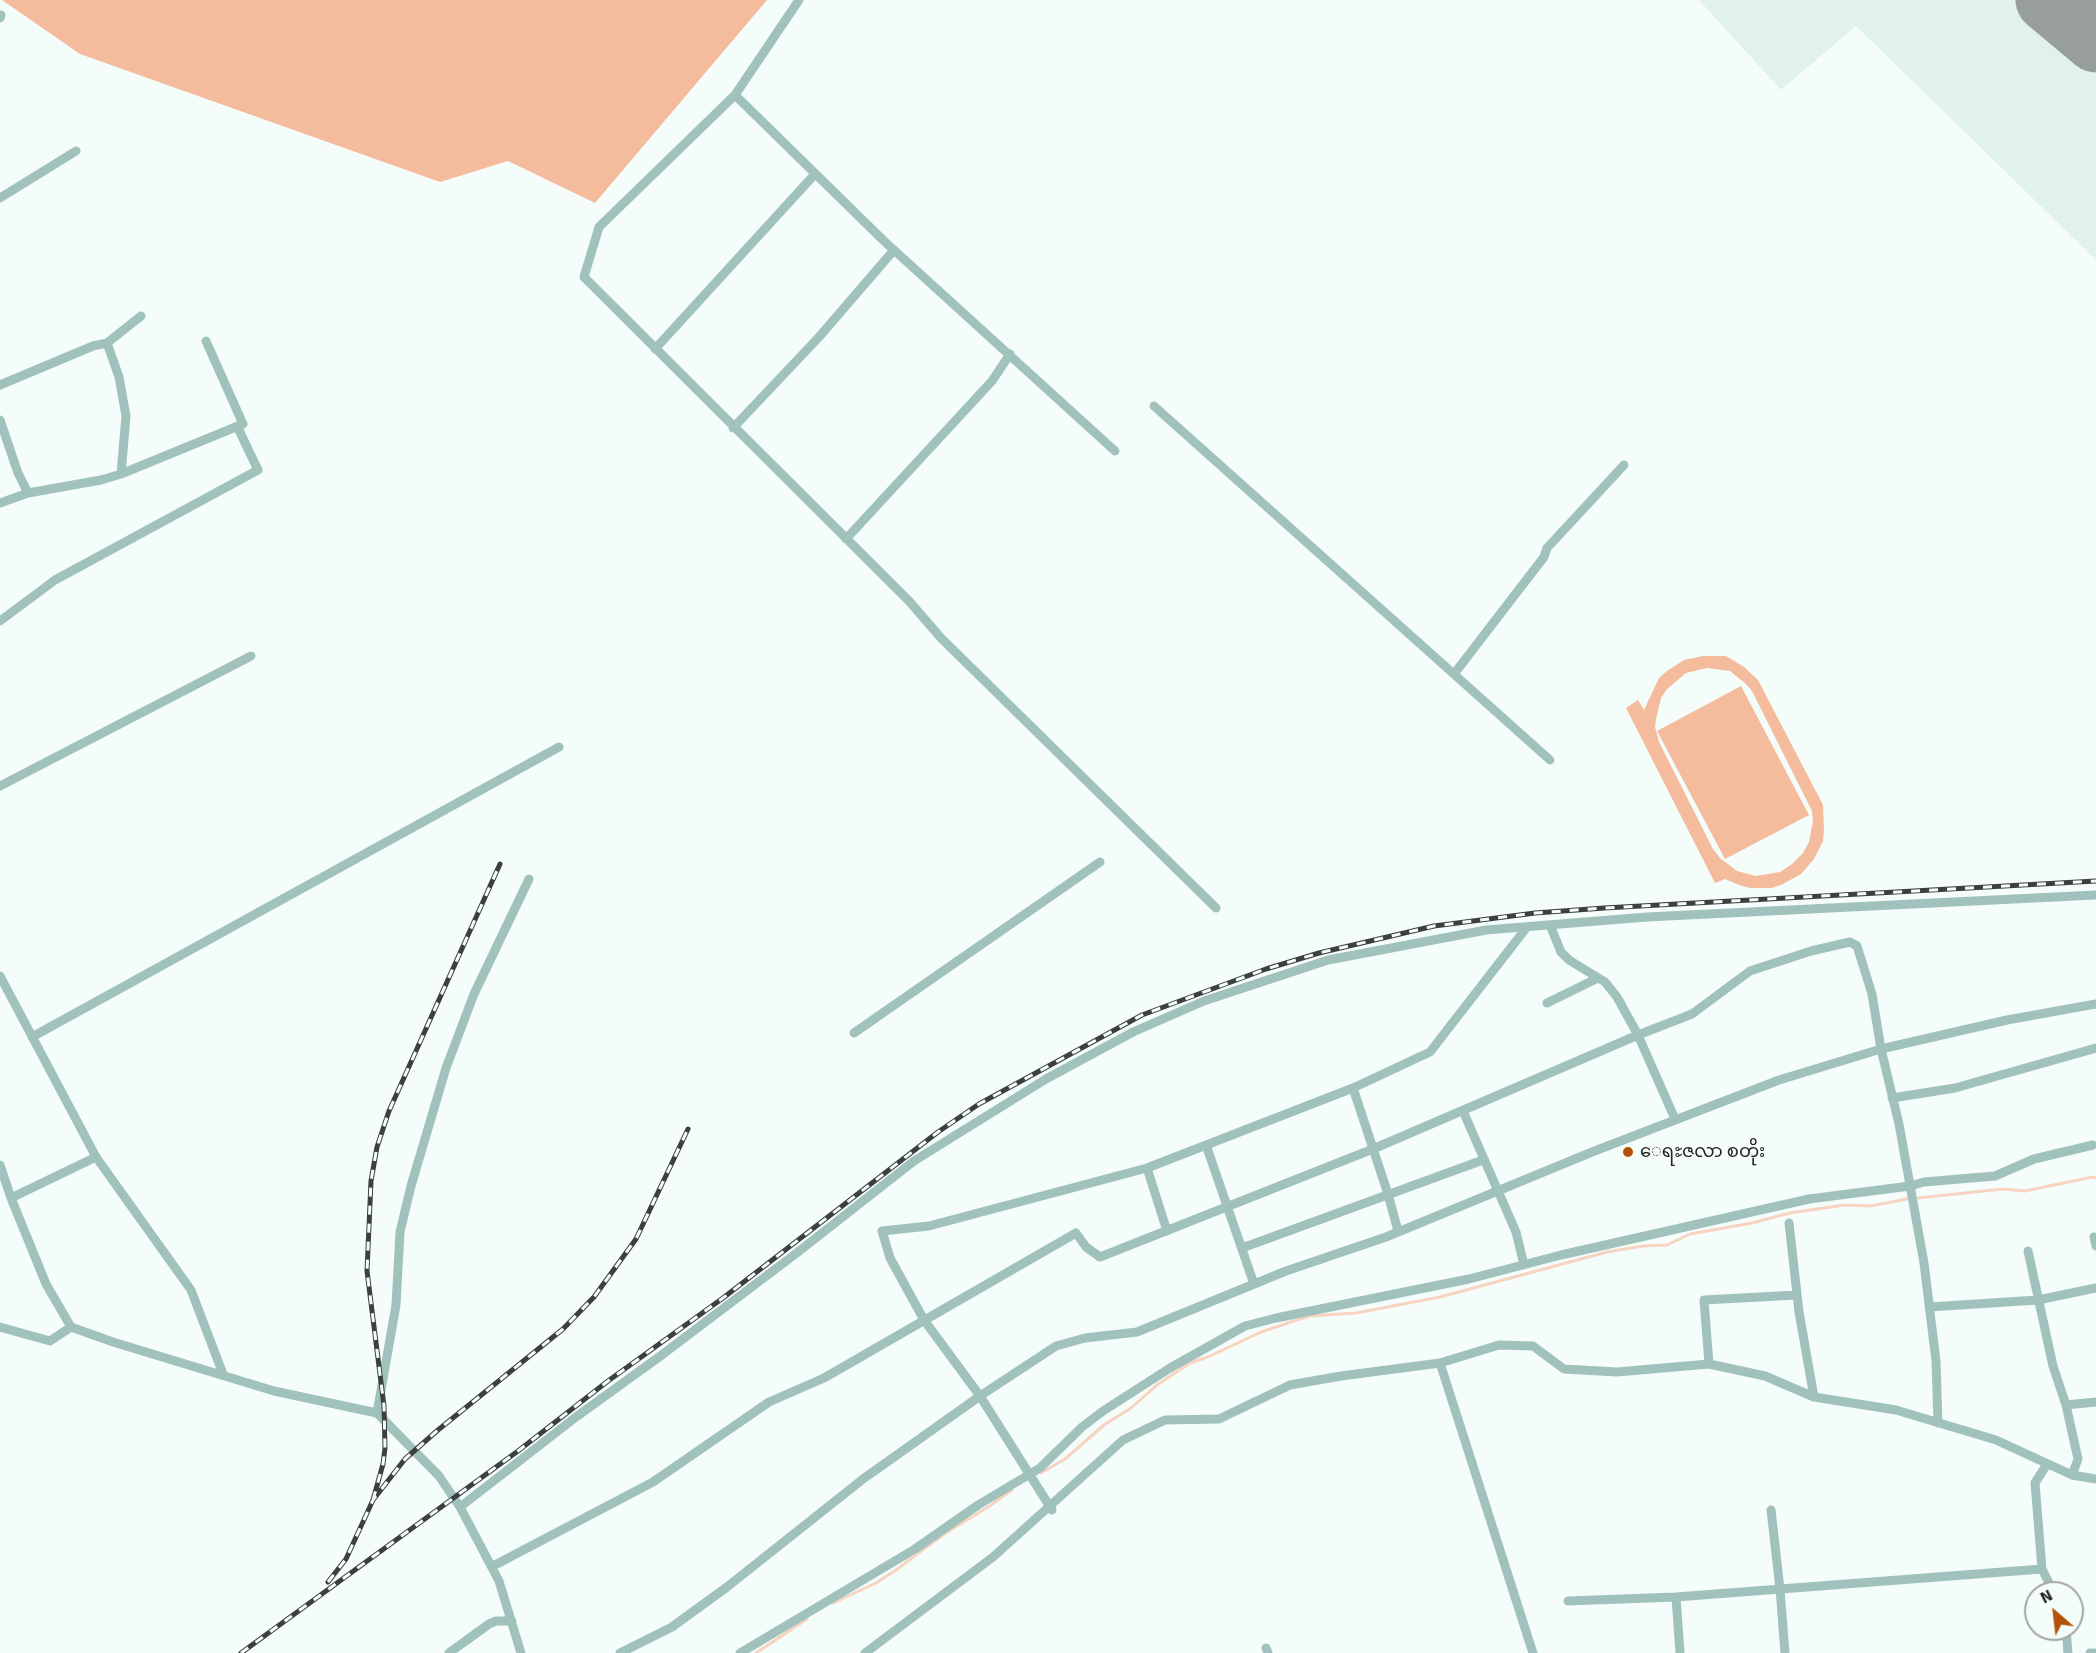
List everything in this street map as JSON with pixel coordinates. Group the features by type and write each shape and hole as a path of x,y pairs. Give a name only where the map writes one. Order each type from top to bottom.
{"street":[{"path":"799,0 735,95 600,227 584,277 909,601 941,638 1216,908"},
{"path":"735,95 894,250 1115,451"},
{"path":"0,198 76,151"},
{"path":"655,349 815,174"},
{"path":"733,428 819,337 894,250"},
{"path":"0,385 93,346 107,343 141,316"},
{"path":"0,503 28,494 122,474 243,424 206,341"},
{"path":"107,343 119,377 126,416 122,474"},
{"path":"846,539 992,381 1010,354"},
{"path":"1154,406 1550,760"},
{"path":"0,420 18,473 28,494"},
{"path":"0,621 55,580 258,470 237,426"},
{"path":"1454,674 1544,557 1547,548 1624,465"},
{"path":"0,786 250,656"},
{"path":"32,1037 559,747"},
{"path":"854,1033 1100,862"},
{"path":"377,1413 396,1305 400,1232 411,1186 446,1068 474,994 529,879"},
{"path":"460,1507 576,1417 659,1358 914,1161 1066,1069 1133,1032 1204,1001 1328,960 1486,930 1647,917 2096,895"},
{"path":"1550,925 1561,952 1569,960 1605,982 1617,997 1638,1035 1675,1119"},
{"path":"1051,1508 980,1396 924,1320 890,1258 882,1231 929,1226 1147,1168 1353,1088 1430,1052 1527,927"},
{"path":"493,1566 653,1482 769,1402 824,1378 1076,1233 1086,1247 1100,1257 1373,1149 1692,1014 1750,971 1810,951 1850,942 1857,946 1872,994 1881,1049 1910,1186 1924,1263 1936,1361 1938,1423"},
{"path":"0,976 96,1157 191,1290 223,1374"},
{"path":"1547,1003 1598,978"},
{"path":"620,1653 672,1627 727,1587 863,1479 980,1396 1056,1347 1085,1338 1137,1332 1254,1284 1386,1237 1675,1119 1779,1080 1881,1049 2007,1020 2096,1004"},
{"path":"1892,1098 1955,1088 2096,1048"},
{"path":"1353,1088 1398,1231"},
{"path":"1463,1111 1516,1232 1524,1265"},
{"path":"1206,1145 1254,1284"},
{"path":"740,1653 915,1549 978,1505 1040,1468 1082,1427 1103,1411 1170,1368 1245,1326 1469,1279 1711,1220 1809,1199 1910,1186 1924,1182 1995,1176 2034,1159 2093,1145"},
{"path":"11,1198 96,1157"},
{"path":"1242,1248 1484,1160"},
{"path":"0,1165 46,1284 71,1327 274,1391 377,1413 439,1476 460,1507 493,1566 521,1653"},
{"path":"1147,1168 1167,1231"},
{"path":"1790,1223 1797,1295 1814,1396"},
{"path":"2028,1251 2053,1366 2066,1405 2078,1459 2072,1475"},
{"path":"1929,1307 2038,1300 2096,1288"},
{"path":"1709,1364 1704,1300 1797,1295"},
{"path":"0,1327 50,1341 71,1327"},
{"path":"865,1653 993,1557 1051,1508 1123,1440 1165,1420 1219,1419 1290,1385 1440,1363 1499,1345 1533,1346 1564,1369 1617,1372 1709,1364 1765,1376 1814,1396 1896,1410 1996,1440 2072,1475 2096,1479"},
{"path":"1440,1363 1533,1653"},
{"path":"2066,1405 2096,1402"},
{"path":"2047,1464 2035,1483 2042,1569 2048,1581"},
{"path":"1771,1510 1785,1653"},
{"path":"1568,1601 1676,1597 2042,1569"},
{"path":"1676,1597 1680,1653"},
{"path":"448,1653 489,1624 496,1621 512,1621"},
{"path":"2090,1653 2096,1653"}],"shaded area":[{"path":"2,0 767,0 595,203 508,161 440,182 80,54"},
{"path":"1699,0 2096,0 2096,260 1856,26 1781,90"},
{"path":"1703,656 1726,656 1744,667 1758,680 1823,805 1823,841 1814,859 1801,874 1781,885 1771,888 1750,888 1725,879 1715,883 1626,708 1638,700 1644,710 1659,678 1684,660","holes":["1707,668 1730,671 1752,691 1812,811 1813,821 1809,842 1803,853 1780,872 1756,876 1737,871 1720,858 1713,849 1659,742 1655,727 1661,698 1667,689 1686,673"]},
{"path":"1741,686 1809,815 1725,859 1657,731"}],"waterway":[{"path":"1918,1198 2003,1189 2025,1191 2096,1178"},
{"path":"1041,1473 1065,1459 1104,1425 1131,1408 1157,1385 1190,1363 1261,1332 1309,1316 1356,1313 1440,1297 1607,1252 1667,1245 1690,1234 1752,1223 1790,1213 1844,1205 1871,1206 1907,1199"},
{"path":"833,1603 876,1583 944,1534 1012,1490"},
{"path":"756,1653 807,1619"}],"runway":[{"path":"2047,0 2096,41"}],"railway":[{"path":"373,1500 385,1448 384,1406 367,1271 371,1181 377,1147 389,1111 500,864"},
{"path":"241,1653 723,1298 938,1132 979,1104 1142,1015 1266,969 1319,953 1434,926 1535,913 1604,908 2096,881"},
{"path":"328,1582 346,1559 373,1500 405,1459 563,1329 594,1297 636,1239 688,1129"}],"place":[{"name":"ေရႊဇလာ စတိုး","path":"1628,1152"}]}
